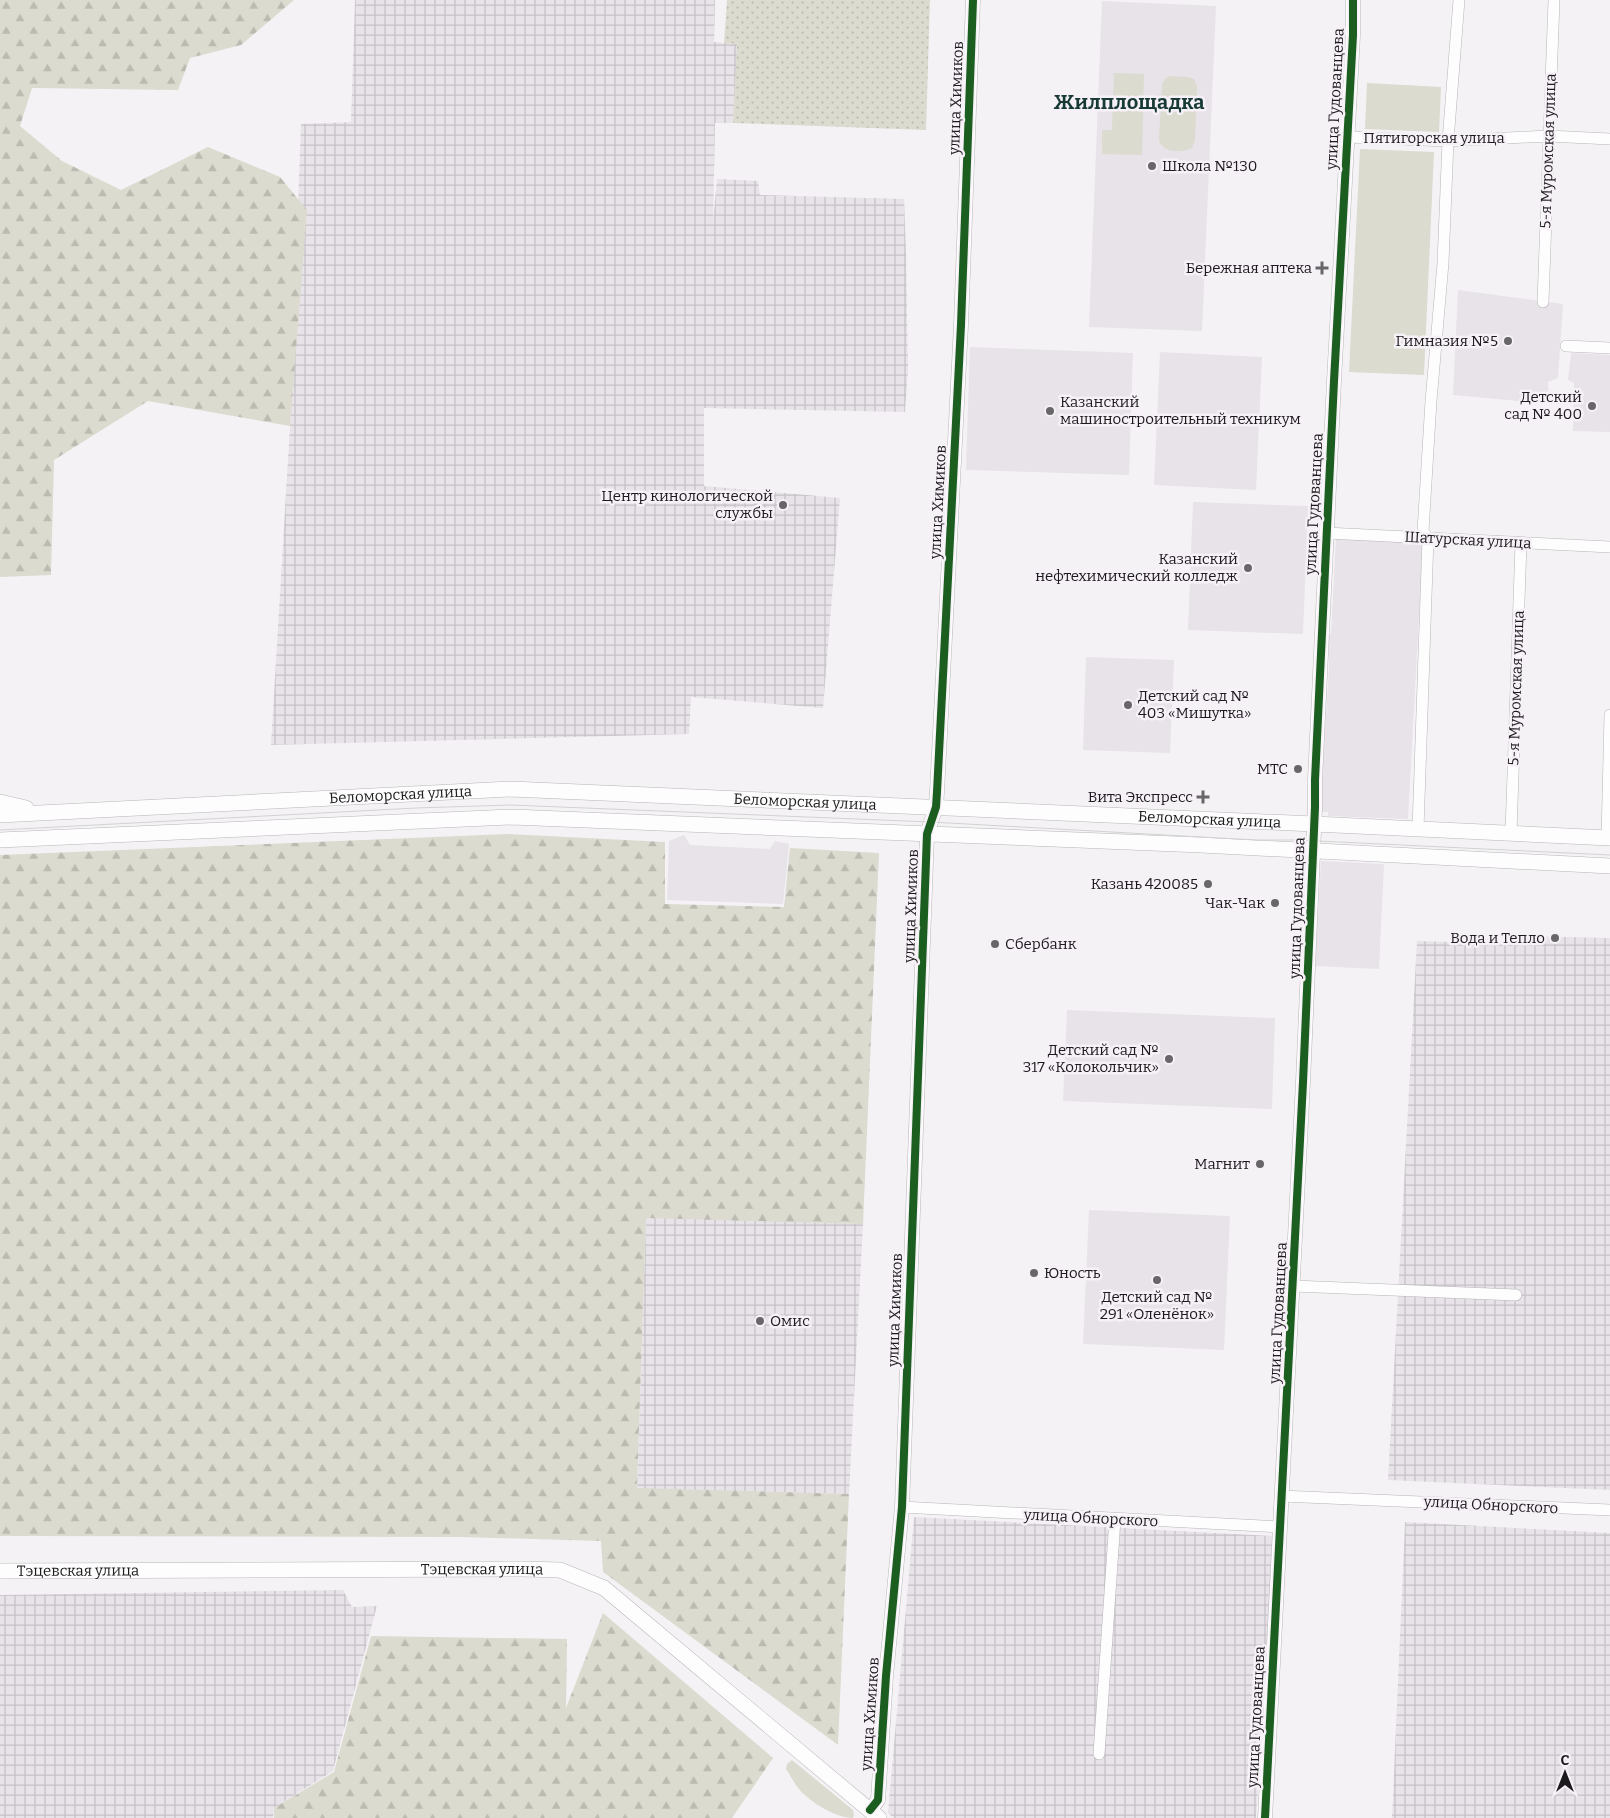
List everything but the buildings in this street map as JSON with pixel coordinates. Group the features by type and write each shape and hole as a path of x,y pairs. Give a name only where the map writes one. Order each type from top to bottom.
{"main road":[{"name":"Беломорская улица","path":"0,815 511,790 936,807 1608,838"},
{"path":"511,790 512,817"},
{"path":"0,802 50,813"},
{"name":"Беломорская улица","path":"0,840 512,817 1202,845 1610,866"},
{"name":"Тэцевская улица","path":"0,1571 514,1568 560,1570 604,1588 874,1814"}],"street":[{"name":"улица Химиков","path":"874,1814 878,1800 886,1676 902,1507 927,834 936,807 961,325 973,0"},
{"name":"улица Гудованцева","path":"1265,1818 1293,1286 1326,533 1348,138 1353,0"},
{"path":"1418,829 1428,538 1423,531 1459,0"},
{"name":"5-я Муромская улица","path":"1543,302 1554,0"},
{"name":"Пятигорская улица","path":"1348,138 1448,141 1548,136 1610,139"},
{"path":"1566,346 1610,348"},
{"name":"Шатурская улица","path":"1326,533 1610,547"},
{"name":"5-я Муромская улица","path":"1511,833 1521,543"},
{"path":"1608,838 1610,715"},
{"path":"1293,1286 1516,1296"},
{"name":"улица Обнорского","path":"1281,1496 1610,1510"},
{"name":"улица Обнорского","path":"902,1507 1280,1527"},
{"path":"1099,1754 1114,1519"}],"shaded area":[{"path":"355,0 715,0 714,42 738,44 733,123 715,123 713,223 717,179 758,181 760,195 904,199 908,370 905,412 704,408 704,486 840,498 823,708 691,697 689,734 271,745 290,426 301,124 351,122"},
{"name":"Школа №130","path":"1102,1 1216,6 1202,331 1089,327"},
{"name":"Гимназия №5","path":"1458,290 1563,304 1558,378 1548,382 1549,404 1453,395"},
{"name":"Казанский машиностроительный техникум","path":"970,347 1133,353 1129,475 966,470"},
{"path":"1160,352 1262,357 1256,490 1154,485"},
{"name":"Детский сад № 400","path":"1571,353 1610,355 1610,432 1573,431 1574,383 1568,380"},
{"name":"Казанский нефтехимический колледж","path":"1193,502 1308,506 1303,634 1188,630"},
{"path":"1336,538 1423,543 1408,819 1328,816 1328,812 1320,812"},
{"name":"Детский сад № 403 «Мишутка»","path":"1086,657 1174,660 1170,753 1083,750"},
{"path":"684,835 690,845 770,849 775,841 789,844 783,904 667,900 669,841"},
{"path":"1321,861 1384,864 1379,969 1315,966"},
{"path":"1523,936 1610,938 1610,1490 1388,1480 1417,941 1518,944"},
{"name":"Детский сад № 317 «Колокольчик»","path":"1067,1010 1275,1018 1272,1109 1063,1101"},
{"name":"Детский сад № 291 «Оленёнок»","path":"1089,1210 1230,1216 1224,1350 1083,1344"},
{"path":"646,1217 863,1224 849,1494 637,1489"},
{"path":"914,1517 1274,1536 1256,1818 894,1818 888,1813"},
{"path":"1405,1522 1610,1533 1610,1818 1392,1818"},
{"path":"343,1590 352,1607 377,1606 333,1771 274,1808 273,1818 0,1818 0,1595"}],"green space":[{"path":"0,0 294,0 241,45 190,58 178,90 32,88 20,126 62,161 121,190 208,147 280,177 307,210 290,426 148,401 54,460 51,575 0,577"},
{"path":"727,0 930,0 926,130 733,123 737,44 724,43"},
{"path":"1114,73 1144,74 1142,155 1102,154 1102,130 1112,130"},
{"path":"1170,76 1194,79 1197,86 1195,140 1192,148 1183,151 1168,150 1159,140 1162,84"},
{"path":"1367,83 1441,87 1439,132 1365,129"},
{"path":"1360,149 1434,152 1424,375 1349,372"},
{"path":"507,834 665,842 665,904 784,907 790,848 879,853 863,1224 646,1218 637,1488 849,1494 838,1745 603,1572 601,1541 462,1537 0,1536 0,855"},
{"path":"603,1613 773,1758 732,1818 274,1818 274,1808 334,1772 371,1636 567,1639 566,1708"},
{"path":"792,1760 853,1810 853,1818 831,1812 816,1804 804,1794 797,1787 786,1769 787,1764"}],"tram line":[{"path":"0,830 416,808 511,805 931,822 1256,840 1297,840 1610,855"}],"cycle path":[{"path":"870,1810 878,1800 886,1676 902,1507 927,834 936,807 937,792 961,325 973,0"},
{"path":"1265,1818 1303,1082 1315,780 1353,35 1353,0"}],"place":[{"name":"Школа №130","path":"1152,166"},
{"name":"Бережная аптека","path":"1322,268"},
{"name":"Гимназия №5","path":"1508,341"},
{"name":"Детский сад № 400","path":"1592,406"},
{"name":"Казанский машиностроительный техникум","path":"1050,411"},
{"name":"Центр кинологической службы","path":"783,505"},
{"name":"Казанский нефтехимический колледж","path":"1248,568"},
{"name":"Детский сад № 403 «Мишутка»","path":"1128,705"},
{"name":"МТС","path":"1298,769"},
{"name":"Вита Экспресс","path":"1203,797"},
{"name":"Казань 420085","path":"1208,884"},
{"name":"Чак-Чак","path":"1275,903"},
{"name":"Вода и Тепло","path":"1555,938"},
{"name":"Сбербанк","path":"995,944"},
{"name":"Детский сад № 317 «Колокольчик»","path":"1169,1059"},
{"name":"Магнит","path":"1260,1164"},
{"name":"Юность","path":"1034,1273"},
{"name":"Детский сад № 291 «Оленёнок»","path":"1157,1280"},
{"name":"Омис","path":"760,1321"}],"district":[{"name":"Жилплощадка","path":"1129,102"}]}
